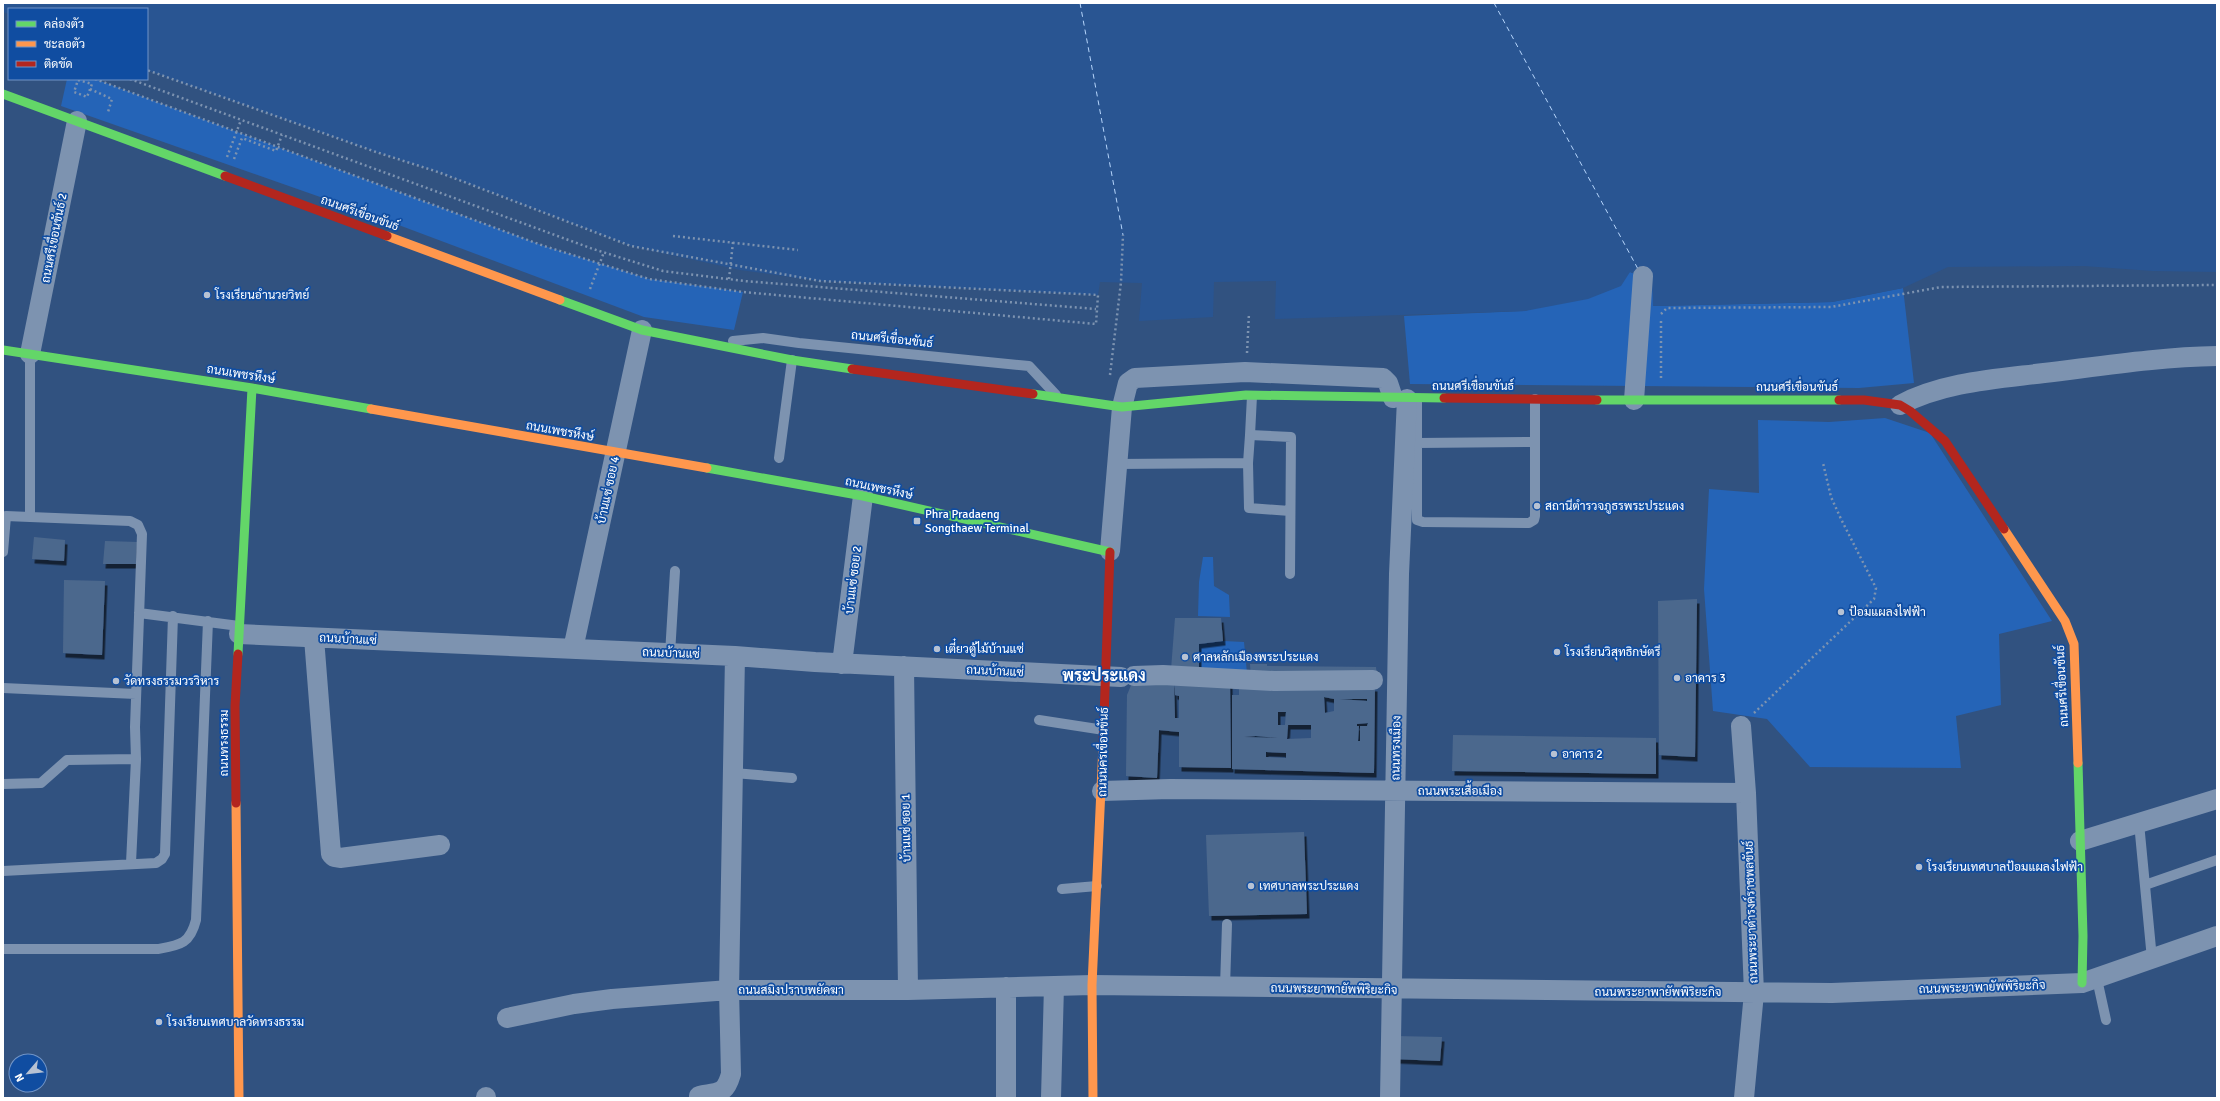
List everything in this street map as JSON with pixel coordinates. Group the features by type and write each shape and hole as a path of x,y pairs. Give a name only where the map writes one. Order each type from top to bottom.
{"street":[{"name":"ถนนศรีเขื่อนขันธ์","path":"3,94 582,310 642,330 792,360 908,365 1057,397 1114,406 1252,396 1634,400 1864,400 1900,405 1910,410 1945,441 2066,621 2074,644 2083,936 2089,981"},
{"name":"ถนนศรีเขื่อนขันธ์ 2","path":"30,354 77,121"},
{"path":"1634,400 1643,276"},
{"name":"บ้านแซ่ ซอย 4","path":"573,649 642,330"},
{"name":"ถนนเพชรหึงษ์","path":"3,350 252,388 863,496 1110,551"},
{"path":"1900,405 1927,391 1975,383 2136,361 2217,356"},
{"name":"ถนนนครเขื่อนขันธ์","path":"1093,1098 1092,985 1104,730 1120,676 1110,551 1116,464 1114,406 1128,383 1135,378 1245,372 1384,378 1406,398"},
{"name":"ถนนทรงธรรม","path":"239,1098 235,706 252,388"},
{"name":"ถนนทรงเมือง","path":"1390,1098 1399,574 1406,398"},
{"name":"บ้านแซ่ ซอย 2","path":"842,664 863,496"},
{"name":"ถนนบ้านแซ่","path":"239,630 314,638 735,656 842,664 1120,676 1163,675 1274,681 1373,680"},
{"path":"314,638 331,854 334,858 340,858 440,845"},
{"name":"ถนนสมิงปราบพยัคฆา","path":"735,656 729,990 908,990 1092,985"},
{"name":"บ้านแซ่ ซอย 1","path":"904,666 908,990"},
{"name":"ถนนพระยาดำรงค์ราชพลขันธ์","path":"1741,726 1746,793 1754,992 1744,1098"},
{"name":"ถนนพระเสื้อเมือง","path":"1102,790 1396,790 1746,793"},
{"path":"2080,841 2217,799"},
{"name":"ถนนพระยาพายัพพิริยะกิจ","path":"1092,985 1392,990 1832,993 2089,981 2217,936"},
{"path":"1051,1098 1054,986"},
{"path":"1006,987 1006,1098"},
{"path":"507,1018 574,1004 612,999 729,990 731,1074 727,1087 720,1092 699,1096"}],"lane":[{"name":"ถนนศรีเขื่อนขันธ์","path":"712,343 763,338 799,343 908,365 1029,366 1057,397"},
{"path":"30,354 30,517"},
{"path":"779,458 792,360"},
{"path":"1252,396 1248,463 1249,508 1290,511"},
{"path":"1406,398 1417,443 1417,520 1420,522 1529,523 1534,520 1535,399"},
{"path":"1250,435 1291,437 1290,574"},
{"path":"1417,443 1535,442"},
{"path":"1116,464 1248,463"},
{"path":"3,552 4,516 130,521 138,525 142,534 138,613 136,759 131,863"},
{"path":"670,654 675,571"},
{"path":"138,613 208,621 239,630"},
{"path":"3,871 131,863 156,863 162,859 165,854 173,616"},
{"path":"3,949 158,949 179,945 193,933 196,920 208,621"},
{"path":"3,688 136,694"},
{"path":"1039,720 1104,730"},
{"path":"3,784 41,783 66,760 136,759"},
{"path":"734,773 792,778"},
{"path":"2140,823 2152,959"},
{"path":"2145,885 2217,860"},
{"path":"1062,889 1097,886"},
{"path":"1225,987 1227,924"},
{"path":"2089,981 2106,1020"}],"path":[{"path":"98,80 544,246 649,279 744,292 1096,324 1098,295 820,280 631,246 438,172 376,152 148,70"},
{"path":"78,80 84,80 92,84 87,97 74,92 78,80"},
{"path":"133,80 604,252 663,271 729,279 1096,309"},
{"path":"90,89 112,99 101,130"},
{"path":"227,157 242,120"},
{"path":"233,159 242,138 276,151 282,135"},
{"path":"1114,406 1123,235"},
{"path":"673,236 798,250"},
{"path":"729,279 733,242"},
{"path":"582,310 604,252"},
{"path":"1662,400 1661,313 1667,308 1831,307 1941,287 2217,285"},
{"path":"1741,726 1874,599 1876,588 1840,519 1832,497 1823,463"}],"shaded area":[{"path":"3,3 2217,3 2217,272 2153,271 2084,266 1948,267 1903,288 1832,302 1653,306 1652,280 1630,272 1621,286 1588,299 1525,311 1275,319 1276,281 1214,282 1213,317 1139,321 1142,283 1100,282 1098,295 820,281 740,270 631,246 438,172 376,152 148,70 148,8 8,8 8,14 3,12"},
{"path":"67,80 98,80 544,246 649,279 743,292 734,330 644,317 380,218 61,106"},
{"path":"1630,272 1652,280 1654,306 1832,302 1903,288 1914,383 1859,388 1410,384 1404,316 1525,311"},
{"path":"1885,418 1930,433 2052,621 1999,634 2001,705 1956,716 1961,768 1810,767 1767,719 1713,711 1704,589 1709,489 1759,493 1758,420 1829,422"},
{"path":"1203,557 1213,557 1214,586 1229,595 1230,617 1198,616 1199,582"},
{"path":"1223,641 1244,642 1247,673 1199,670 1199,644"}],"building":[{"path":"34,537 65,540 64,561 32,559"},
{"path":"105,541 137,542 136,564 103,564"},
{"path":"64,580 105,581 102,655 63,653"},
{"name":"อาคาร 3","path":"1697,599 1695,757 1659,755 1658,601"},
{"name":"ศาลหลักเมืองพระประแดง","path":"1175,618 1221,618 1223,641 1199,644 1199,670 1171,670"},
{"path":"1250,664 1267,664 1267,666 1376,667 1377,678 1251,677"},
{"path":"1174,677 1230,681 1231,768 1179,767 1179,732 1159,730 1157,778 1126,776 1127,695 1132,683 1174,683 1175,718 1179,718 1179,696 1175,695"},
{"path":"1239,681 1375,687 1374,773 1232,769 1232,695 1239,695","holes":["1324,697 1334,699 1334,711 1325,713","1339,699 1367,699 1367,701","1278,712 1286,712 1285,725 1278,725","1368,723 1367,726 1360,726 1360,741 1358,741 1359,726 1357,726 1357,724","1288,725 1311,725 1311,738 1287,739","1256,736 1278,738 1244,737","1266,752 1286,753 1286,758 1266,757"]},
{"name":"อาคาร 2","path":"1453,735 1656,738 1656,774 1452,771"},
{"path":"1304,832 1307,914 1209,916 1206,835"},
{"path":"1394,1036 1442,1037 1440,1061 1394,1059"}],"ferry route":[{"path":"1080,3 1123,235"},
{"path":"1494,3 1638,269"}],"traffic: fast":[{"path":"3,94 225,176"},
{"path":"560,300 642,330 792,360 852,369"},
{"path":"3,350 252,388 371,409"},
{"path":"238,654 252,388"},
{"path":"1033,394 1122,407 1246,395 1444,398"},
{"path":"1597,400 1839,400"},
{"path":"707,468 863,496 1110,552"},
{"path":"2078,763 2083,936 2082,983"}],"traffic: slow":[{"path":"387,236 560,300"},
{"path":"371,409 707,468"},
{"path":"2004,529 2065,621 2074,644 2078,763"},
{"path":"1093,1098 1092,985 1103,745"},
{"path":"236,803 239,1098"}],"traffic: jam":[{"path":"225,176 387,236"},
{"path":"852,369 1033,394"},
{"path":"1444,398 1597,400"},
{"path":"1839,400 1864,400 1900,405 1910,411 1945,441 2004,529"},
{"path":"1103,745 1110,552"},
{"path":"236,803 235,706 238,654"}],"place":[{"name":"โรงเรียนอำนวยวิทย์","path":"207,295"},
{"name":"สถานีตำรวจภูธรพระประแดง","path":"1537,506"},
{"name":"Phra Pradaeng Songthaew Terminal","path":"917,521"},
{"name":"ป้อมแผลงไฟฟ้า","path":"1841,612"},
{"name":"เตี๋ยวตู้ไม้บ้านแซ่","path":"937,649"},
{"name":"โรงเรียนวิสุทธิกษัตรี","path":"1557,652"},
{"name":"ศาลหลักเมืองพระประแดง","path":"1185,657"},
{"name":"อาคาร 3","path":"1677,678"},
{"name":"วัดทรงธรรมวรวิหาร","path":"116,681"},
{"name":"อาคาร 2","path":"1554,754"},
{"name":"โรงเรียนเทศบาลป้อมแผลงไฟฟ้า","path":"1919,867"},
{"name":"เทศบาลพระประแดง","path":"1251,886"},
{"name":"โรงเรียนเทศบาลวัดทรงธรรม","path":"159,1022"}],"district":[{"name":"พระประแดง","path":"1104,675"}]}
